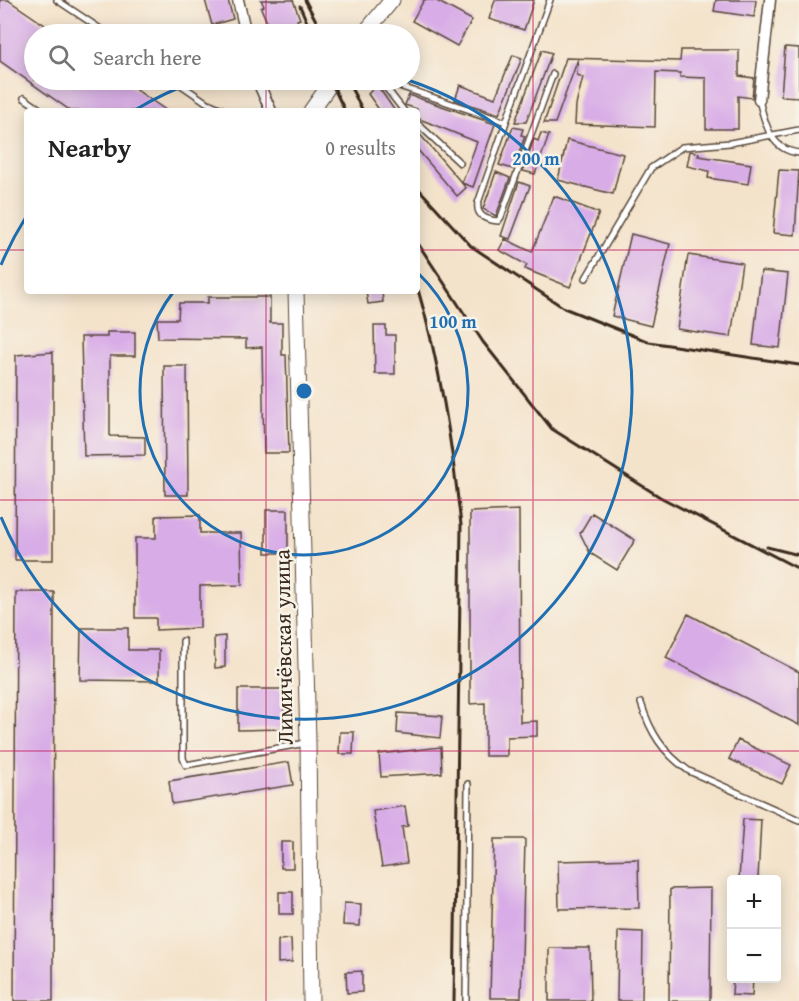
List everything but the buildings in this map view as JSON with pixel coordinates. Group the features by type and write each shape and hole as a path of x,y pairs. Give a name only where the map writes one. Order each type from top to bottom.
{"main road":[{"path":"372,24 392,0"},
{"path":"312,108 326,90"},
{"name":"Лимичёвская улица","path":"296,294 308,742 311,1001"}],"street":[{"path":"238,0 244,24"},
{"path":"759,100 770,0"},
{"path":"262,90 270,108"}],"lane":[{"path":"57,0 93,24"},
{"path":"550,0 478,203 477,210 481,216 491,221 498,221 501,217 553,74"},
{"path":"191,90 221,108"},
{"path":"388,90 402,108"},
{"path":"411,90 506,122"},
{"path":"24,98 39,108"},
{"path":"759,100 768,134 788,152 799,153"},
{"path":"420,126 460,163"},
{"path":"586,278 651,168 682,147 730,143 768,134 799,130"},
{"path":"183,641 183,758 186,765 308,742"},
{"path":"641,703 648,725 673,760 689,771 799,820"},
{"path":"466,1001 468,784"}],"railway":[{"path":"305,0 318,24"},
{"path":"300,6 308,24"},
{"path":"335,90 344,108"},
{"path":"352,90 361,108"},
{"path":"420,190 471,246 564,308 649,342 799,365"},
{"path":"420,247 483,342 552,429 660,497 799,569"},
{"path":"419,294 444,404 461,525 454,1001"},
{"path":"767,547 799,555"}]}
